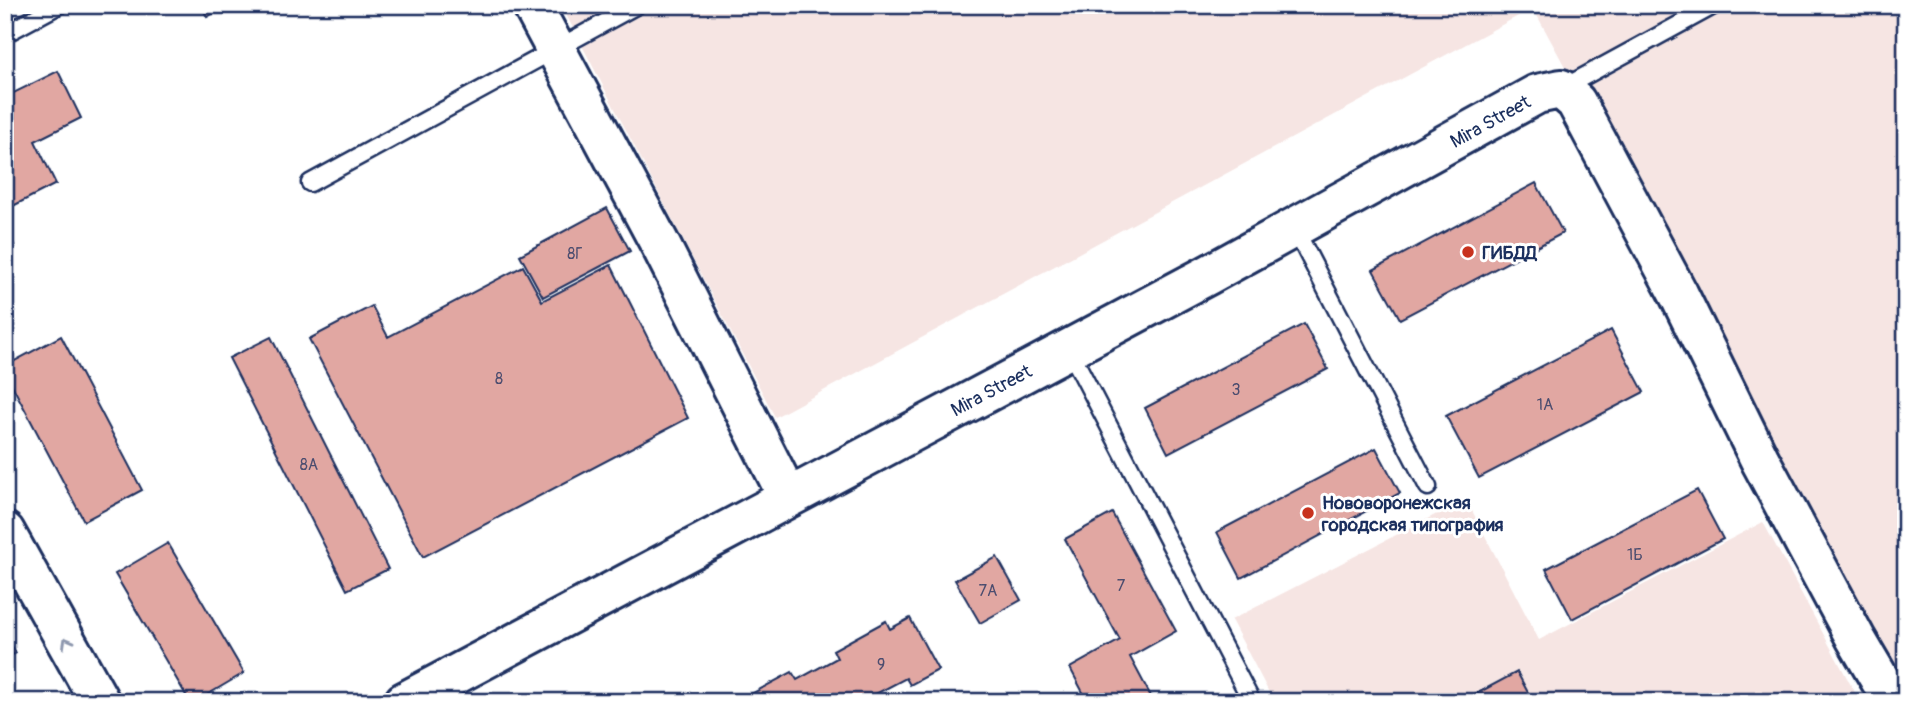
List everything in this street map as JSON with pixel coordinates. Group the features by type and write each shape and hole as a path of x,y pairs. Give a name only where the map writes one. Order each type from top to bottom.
{"street":[{"path":"532,5 660,244 788,497"},
{"name":"Mira Street","path":"404,702 1295,229 1537,94 1569,95"},
{"path":"1569,95 1679,295 1760,460 1893,702"},
{"path":"5,532 100,702"}],"lane":[{"path":"5,34 58,5"},
{"path":"310,183 637,5"},
{"path":"1569,95 1715,5"},
{"path":"1295,229 1428,487"},
{"path":"1069,349 1252,702"}],"shaded area":[{"path":"561,5 1906,5 1906,693 1533,8 775,417"},
{"path":"1466,499 1539,640 1763,522 1860,702 1274,702 1231,620"}],"building":[{"path":"201,5 228,5 207,17"},
{"path":"58,71 81,118 35,141 56,184 5,210 5,97"},
{"name":"ГИБДД","path":"1536,183 1563,233 1400,319 1373,270"},
{"path":"607,208 630,251 543,297 520,255"},
{"path":"5,226 14,245 5,249"},
{"path":"611,265 688,418 423,557 309,339 372,306 388,337 523,266 542,301"},
{"path":"1304,324 1328,369 1168,453 1145,408"},
{"path":"1611,330 1644,392 1479,478 1446,416"},
{"path":"61,336 142,490 84,521 5,372 5,366"},
{"path":"271,337 388,569 347,590 229,358"},
{"name":"Нововоронежская городская типография","path":"1376,448 1400,493 1241,578 1217,532"},
{"path":"1697,490 1723,539 1572,619 1546,569"},
{"path":"1112,513 1176,631 1130,657 1154,702 1088,702 1070,668 1120,640 1065,539"},
{"path":"168,543 244,673 195,702 190,702 115,574"},
{"path":"997,557 1021,600 980,623 955,580"},
{"path":"910,618 938,670 910,685 906,678 868,698 870,702 740,700 792,672 797,680 837,658 833,650 886,621 890,629"},
{"path":"5,634 16,653 5,659"},
{"path":"1517,672 1533,702 1461,702"}],"place":[{"name":"ГИБДД","path":"1468,252"},
{"name":"Нововоронежская городская типография","path":"1308,513"}]}
